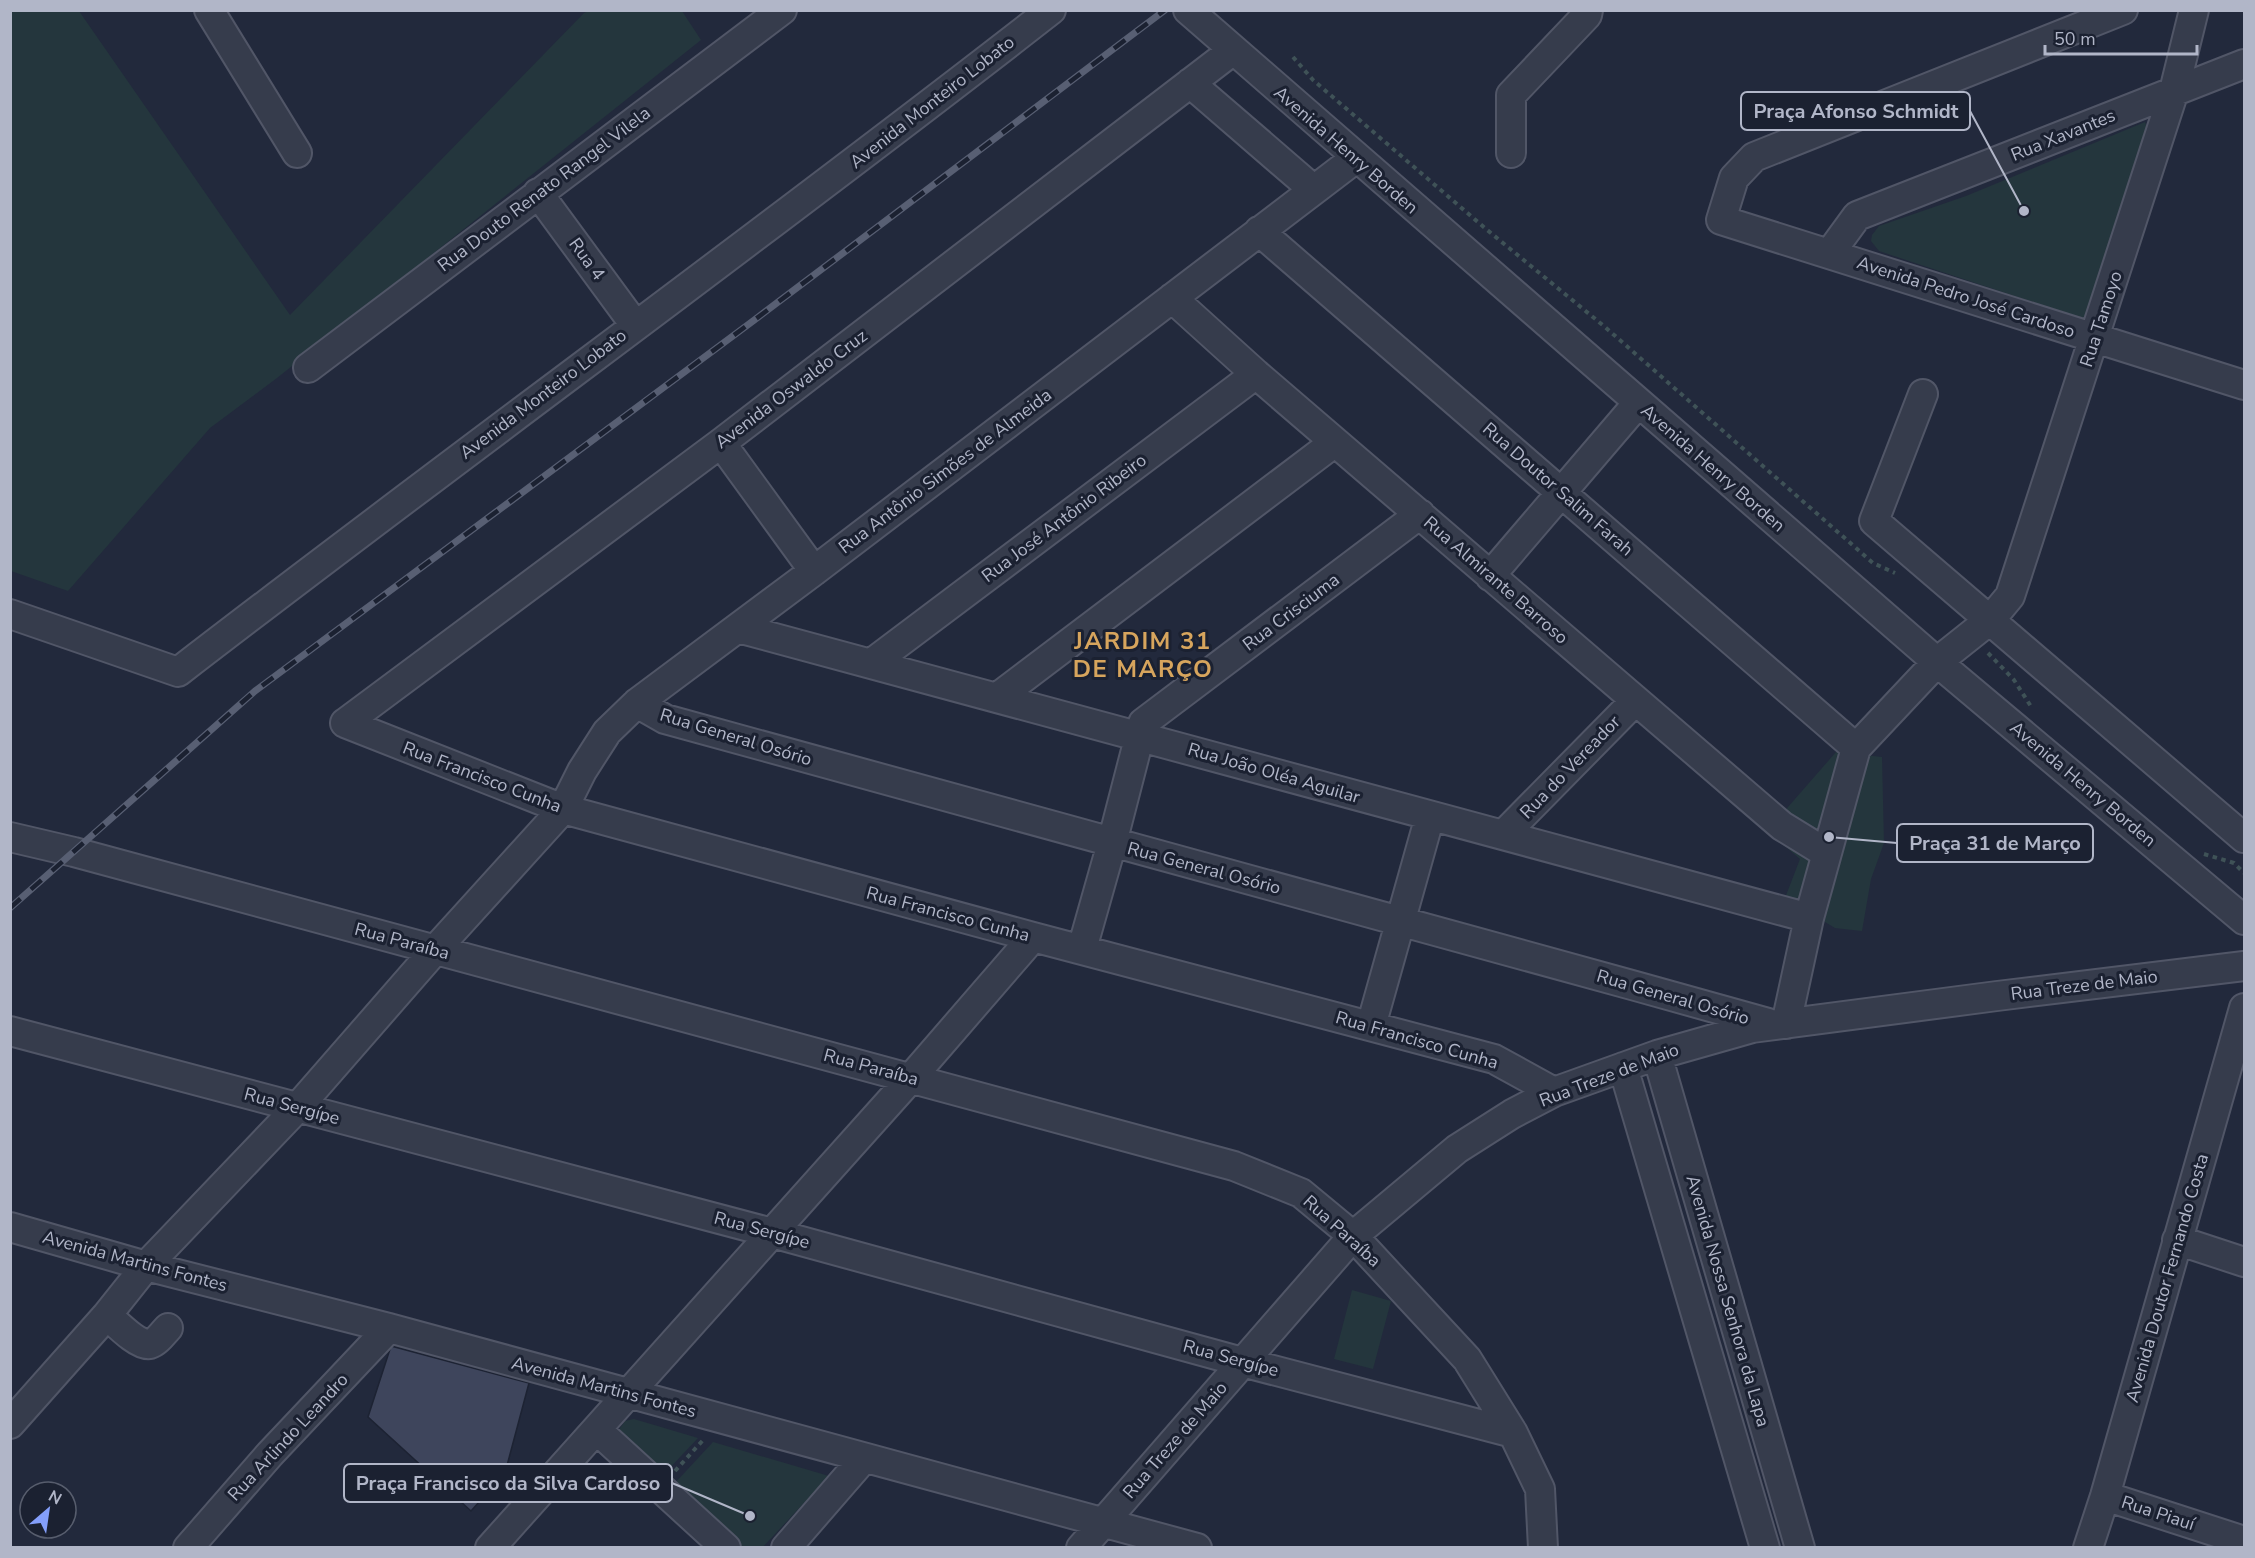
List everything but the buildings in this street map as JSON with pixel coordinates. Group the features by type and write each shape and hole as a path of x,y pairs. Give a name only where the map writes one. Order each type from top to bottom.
{"street":[{"path":"209,10 297,153"},
{"name":"Rua Douto Renato Rangel Vilela","path":"308,368 782,10"},
{"name":"Avenida Monteiro Lobato","path":"10,614 178,672 381,516 888,138 1051,10"},
{"name":"Avenida Henry Borden","path":"1188,10 1232,51 1937,662 2244,920"},
{"name":"Avenida Pedro José Cardoso","path":"2123,10 1754,157 1734,178 1721,220 2244,385"},
{"name":"Rua Tamoyo","path":"1856,748 1937,662 1981,627 2010,596 2174,91 2194,10"},
{"path":"1511,153 1511,95 1592,12"},
{"name":"Avenida Oswaldo Cruz","path":"345,723 721,443 1232,51"},
{"name":"Rua Xavantes","path":"1830,253 1857,216 2244,64"},
{"path":"1190,83 1314,190"},
{"name":"Rua Antônio Simões de Almeida","path":"10,1424 107,1316 146,1266 298,1107 435,950 563,809 582,771 607,732 637,703 1356,158"},
{"name":"Rua 4","path":"538,194 635,325"},
{"name":"Rua Doutor Salim Farah","path":"1259,231 1856,748"},
{"name":"Rua Almirante Barroso","path":"1172,298 1256,374 1782,826 1826,853"},
{"name":"Rua José Antônio Ribeiro","path":"872,663 1256,374"},
{"path":"1923,394 1874,521 1981,627 2244,838"},
{"path":"1490,576 1638,403"},
{"path":"998,697 1335,442"},
{"path":"721,443 814,571"},
{"name":"Rua Crisciuma","path":"1140,735 1143,723 1420,514"},
{"name":"Rua João Oléa Aguilar","path":"738,628 1809,918"},
{"name":"Rua do Vereador","path":"1504,834 1635,701"},
{"name":"Rua General Osório","path":"637,703 665,719 1780,1024"},
{"name":"Rua Francisco Cunha","path":"345,723 563,809 1494,1059 1554,1092"},
{"path":"1082,949 1140,735"},
{"path":"1780,1024 1856,748"},
{"path":"1371,1026 1430,816"},
{"name":"Rua Paraíba","path":"10,837 74,852 1234,1166 1300,1193 1353,1236 1467,1359 1513,1433 1540,1489 1543,1548"},
{"path":"490,1548 911,1078 1033,937"},
{"name":"Rua Treze de Maio","path":"1081,1548 1353,1236 1456,1149 1512,1114 1554,1092 1657,1055 1719,1036 1780,1024 2244,966"},
{"name":"Avenida Doutor Fernando Costa","path":"2088,1548 2105,1496 2244,1008"},
{"name":"Rua Sergípe","path":"10,1031 1513,1433"},
{"name":"Avenida Nossa Senhora da Lapa","path":"1657,1055 1800,1548"},
{"name":"Avenida Nossa Senhora da Lapa","path":"1623,1067 1765,1548"},
{"name":"Avenida Martins Fontes","path":"10,1227 146,1266 389,1328 1197,1548"},
{"path":"2177,1240 2244,1262"},
{"path":"107,1316 141,1343 148,1345 168,1328"},
{"name":"Rua Arlindo Leandro","path":"188,1548 270,1454 389,1328"},
{"path":"597,1430 726,1548"},
{"path":"786,1548 864,1458"},
{"name":"Rua Piauí","path":"2105,1496 2244,1541"}],"path":[{"path":"1293,57 1313,80 1486,229 1605,327 1873,563 1900,575"},
{"path":"1981,627 2030,707 2039,715"},
{"path":"2202,854 2234,863 2244,873"},
{"path":"660,1487 723,1419"}],"shaded area":[{"path":"591,10 682,11 701,40 277,378 210,428 68,591 11,571 10,11 79,11 290,315 584,13"},
{"path":"2145,122 2148,130 2089,313 2084,319 1879,251 1871,241 1872,235 1879,226 1966,196"},
{"path":"1836,752 1882,757 1884,843 1871,879 1862,931 1835,928 1785,898 1800,859 1767,831"},
{"path":"1352,1290 1391,1301 1373,1369 1334,1359"},
{"path":"634,1419 698,1438 664,1474 618,1431 625,1421"},
{"path":"713,1442 829,1476 762,1548 742,1547 674,1484"}],"railway":[{"path":"10,908 255,691 753,321 1165,10"}],"place":[{"name":"Praça Afonso Schmidt","path":"2024,211"},
{"name":"Praça 31 de Março","path":"1829,837"},
{"name":"Praça Francisco da Silva Cardoso","path":"750,1516"}],"district":[{"name":"JARDIM 31 DE MARÇO","path":"1143,655"}]}
